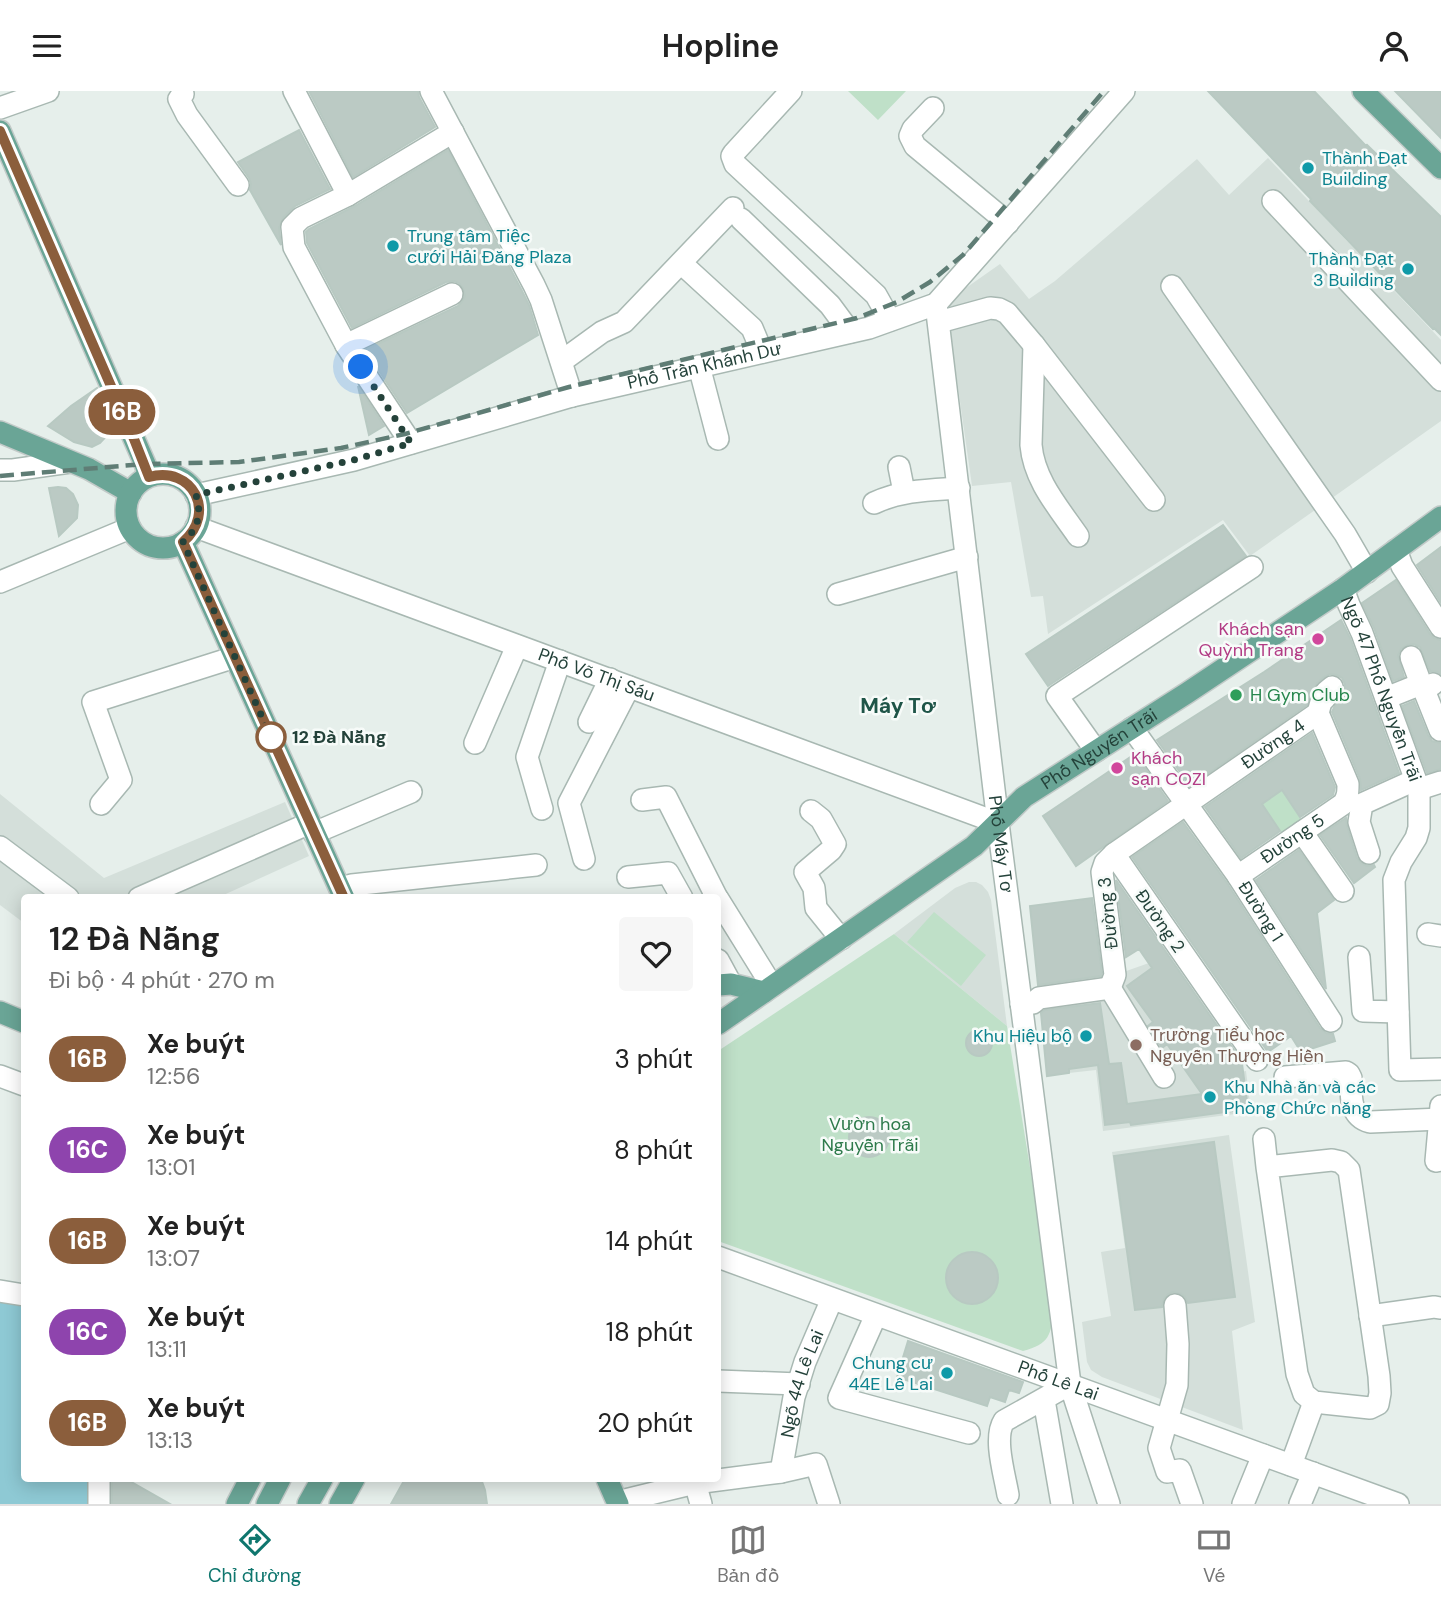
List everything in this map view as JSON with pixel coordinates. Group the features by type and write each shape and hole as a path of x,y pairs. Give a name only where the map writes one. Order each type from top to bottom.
{"main road":[{"path":"1363,91 1441,168"},
{"path":"0,131 149,477"},
{"path":"0,432 89,469 131,493"},
{"path":"162,474 178,477 196,495 199,511 189,535 174,546 154,547 144,543 130,528 126,504 137,484 149,477 162,474"},
{"name":"Phố Nguyễn Trãi","path":"721,1022 974,846 1024,797 1343,589 1441,518"},
{"path":"189,535 235,657 342,893"},
{"path":"724,985 768,989"},
{"path":"0,1012 21,1021"},
{"path":"237,1504 248,1482"},
{"path":"267,1504 278,1482"},
{"path":"308,1504 320,1482"},
{"path":"340,1504 352,1482"},
{"path":"608,1482 618,1503"}],"street":[{"path":"0,108 48,91"},
{"path":"182,91 179,99 187,115 238,184"},
{"path":"294,91 348,195"},
{"path":"431,91 534,285 572,396"},
{"path":"791,91 734,153 733,160 876,295 890,320"},
{"name":"Phố Trần Khánh Dư","path":"196,495 354,460 572,396 869,328 890,320 937,313 1008,223 1124,91"},
{"path":"933,108 913,129 910,136 915,146 1008,223"},
{"path":"411,443 346,345 294,247 292,227 301,218 348,195 453,132"},
{"path":"1273,201 1441,380"},
{"path":"562,361 602,332 624,322 681,263 737,214 830,305 850,332"},
{"path":"681,263 752,328 762,352"},
{"path":"1172,286 1345,534 1367,572"},
{"path":"346,345 452,294"},
{"path":"937,313 990,308 1007,313 1154,500"},
{"name":"Phố Máy Tơ","path":"937,313 998,823 1036,1001 1070,1384 1109,1504"},
{"path":"1034,345 1032,457 1040,481 1078,536"},
{"path":"699,366 718,439"},
{"path":"0,470 70,462"},
{"path":"899,467 904,492"},
{"path":"875,497 959,488"},
{"path":"0,582 130,528"},
{"name":"Phố Võ Thị Sáu","path":"189,535 560,661 998,823"},
{"path":"1396,550 1402,566 1441,627"},
{"path":"838,594 967,557"},
{"path":"1096,751 1057,696 1252,566"},
{"name":"Ngõ 47 Phố Nguyễn Trãi","path":"1343,589 1362,633 1417,785 1419,828 1394,880 1400,1070 1441,1069"},
{"path":"475,743 517,646"},
{"path":"101,804 121,780 93,702 235,657"},
{"path":"1411,657 1426,686 1440,730"},
{"path":"542,809 527,757 560,661"},
{"path":"589,722 619,683"},
{"path":"584,859 569,803 619,683"},
{"path":"1386,698 1426,686"},
{"path":"1318,713 1326,692 1332,687"},
{"name":"Đường 4","path":"1186,803 1318,713 1348,784 1346,799"},
{"name":"Đường 1","path":"1132,728 1238,876 1331,1021"},
{"path":"1369,853 1359,822 1362,804 1417,785 1441,782"},
{"path":"149,894 312,828 411,792"},
{"path":"642,800 666,797 715,894"},
{"name":"Đường 5","path":"1238,876 1343,804 1346,799"},
{"path":"1114,854 1186,803"},
{"path":"811,811 821,819 835,844 805,872 814,888 816,908 841,939"},
{"path":"1303,832 1343,891"},
{"path":"0,847 63,894"},
{"name":"Đường 3","path":"1113,982 1102,872 1105,863 1114,854"},
{"name":"Đường 2","path":"1114,854 1258,1060"},
{"path":"342,893 352,885 536,865"},
{"path":"628,877 668,873 680,894"},
{"path":"721,905 768,989"},
{"path":"1359,957 1363,1011 1398,1012"},
{"path":"1036,1001 1113,982 1164,1077"},
{"path":"1285,1077 1346,1072 1351,1078 1351,1102 1356,1114 1370,1122 1441,1114 1436,1161 1441,1160"},
{"path":"0,1076 21,1084"},
{"path":"1264,1139 1267,1167 1297,1374 1304,1394 1314,1402 1370,1408 1378,1404 1379,1376 1349,1170 1341,1162 1332,1160 1267,1167"},
{"name":"Phố Lê Lai","path":"721,1258 1398,1504"},
{"path":"0,1291 21,1294"},
{"name":"Ngõ 44 Lê Lai","path":"781,1472 794,1397 805,1362 832,1299"},
{"path":"1175,1305 1177,1385 1159,1448 1167,1472 1180,1470 1192,1504"},
{"path":"1370,1316 1441,1308"},
{"path":"876,1315 839,1398 969,1433"},
{"path":"721,1381 799,1384"},
{"path":"1008,1495 999,1434 1004,1421 1070,1384"},
{"path":"1044,1400 1062,1504"},
{"path":"1291,1465 1314,1402"},
{"path":"1243,1504 1263,1455"},
{"path":"721,1478 781,1472 816,1464 829,1504"},
{"path":"1300,1504 1313,1473"},
{"path":"1335,1481 1341,1504"},
{"path":"99,1482 99,1504"},
{"path":"618,1503 691,1482"},
{"path":"694,1482 701,1504"}],"shaded area":[{"path":"1268,158 1441,340 1441,421 1250,556 1223,520 1048,634 1043,596 1031,597 1011,482 972,486 946,302 1000,264 1029,299 1055,281 1197,159 1229,195"},
{"path":"0,794 104,878 285,802 309,856 226,894 21,894 21,921 0,905"},
{"path":"969,882 982,885 991,900 1007,1026 894,934 955,888"},
{"name":"Trường Tiểu học Nguyễn Thượng Hiền","path":"1149,963 1227,1074 1246,1071 1251,1112 1103,1131 1096,1070 1069,1073 1063,1014 1041,1016 1038,986 1115,975"},
{"path":"1229,1135 1255,1322 1232,1331 1243,1430 1102,1377 1091,1370 1087,1362 1082,1322 1111,1316 1101,1252 1125,1248 1112,1152"}],"green space":[{"path":"848,91 906,91 878,120"},
{"path":"1282,790 1303,822 1283,835 1262,804"},
{"path":"934,912 986,955 961,986 907,942"},
{"name":"Vườn hoa Nguyễn Trãi","path":"894,934 1007,1026 1053,1309 1052,1326 1044,1341 1023,1351 721,1242 721,1049"}],"water":[{"path":"0,1298 21,1302 21,1482 89,1482 90,1504 0,1504"}],"building":[{"path":"309,91 418,91 435,127 353,177"},
{"path":"1208,91 1314,91 1366,146 1441,217 1441,335 1310,201"},
{"path":"1395,91 1441,91 1441,138"},
{"path":"299,130 330,189 295,206 283,218 279,228 281,245 250,190 249,178 238,162"},
{"path":"448,150 529,305 538,335 407,413 365,350 458,306 465,296 463,288 454,281 446,282 352,328 307,243 306,232"},
{"path":"358,386 384,426 369,435"},
{"path":"97,388 114,428 100,443 92,447 74,442 48,426 71,406"},
{"path":"49,488 66,488 73,494 78,505 77,518 59,536"},
{"path":"1223,525 1246,556 1048,686 1026,654"},
{"path":"1441,547 1441,603 1417,565"},
{"path":"1396,580 1430,634 1441,640 1441,674 1430,671 1420,647 1407,645 1398,655 1404,677 1393,681 1362,603"},
{"path":"1341,620 1399,773 1361,790 1360,779 1332,712 1344,692 1345,684 1342,678 1330,674 1317,683 1307,705 1190,786 1157,740"},
{"path":"1414,701 1428,735 1432,741 1441,743 1441,769 1427,773 1402,706"},
{"path":"1312,733 1335,787 1333,795 1300,817 1282,790 1262,804 1280,831 1241,858 1205,807"},
{"path":"1135,754 1168,801 1076,866 1043,816"},
{"path":"1346,818 1357,858 1367,866 1375,867 1354,883 1320,835"},
{"path":"1183,822 1227,883 1320,1028 1333,1034 1335,1041 1301,1052 1291,1036 1268,1052 1132,857"},
{"path":"1299,850 1334,900 1317,913 1326,989 1256,880"},
{"path":"1116,880 1243,1063 1248,1109 1131,1125 1130,1122 1105,1125 1098,1065 1069,1069 1069,1073 1047,1076 1041,1013 1045,1010 1100,1003 1109,1064 1121,1063 1127,1104 1202,1094 1167,1044 1162,1048 1148,1026 1153,1022 1127,986 1152,968 1139,949 1126,957"},
{"path":"1092,898 1101,976 1038,985 1030,906"},
{"path":"979,1030 988,1034 992,1043 988,1052 979,1056 970,1052 966,1043 970,1034"},
{"path":"869,1117 883,1123 889,1137 883,1151 869,1157 855,1151 849,1137 855,1123"},
{"path":"1214,1142 1235,1297 1188,1303 1181,1294 1173,1292 1164,1299 1162,1307 1135,1310 1114,1156"},
{"path":"972,1252 982,1254 990,1260 996,1268 996,1288 990,1296 982,1302 972,1304 962,1302 954,1296 948,1288 946,1278 948,1268 954,1260 962,1254"},
{"name":"Chung cư 44E Lê Lai","path":"908,1341 1023,1382 1019,1393 1009,1390 1005,1402 990,1397 987,1406 897,1377"},
{"path":"112,1482 131,1482 170,1504 112,1504"},
{"path":"403,1482 482,1482 487,1504 391,1504"}],"railway":[{"path":"0,476 145,464 239,462 341,448 405,434 569,387 857,318 897,302 930,282 963,255 1104,91"}],"bus line":[{"name":"16B","path":"0,131 149,477 162,474 178,477 196,495 199,511 196,527 183,542 342,894"}],"place":[{"name":"Thành Đạt Building","path":"1308,168"},
{"name":"Trung tâm Tiệc cưới Hải Đăng Plaza","path":"393,246"},
{"name":"Thành Đạt 3 Building","path":"1408,269"},
{"name":"Khách sạn Quỳnh Trang","path":"1318,639"},
{"name":"H Gym Club","path":"1236,695"},
{"name":"12 Đà Nẵng","path":"271,737"},
{"name":"Khách sạn COZI","path":"1117,768"},
{"name":"Khu Hiệu bộ","path":"1086,1036"},
{"name":"Trường Tiểu học Nguyễn Thượng Hiền","path":"1136,1045"},
{"name":"Khu Nhà ăn và các Phòng Chức năng","path":"1210,1097"},
{"name":"Chung cư 44E Lê Lai","path":"947,1373"}],"district":[{"name":"Máy Tơ","path":"898,706"}],"route":[{"path":"271,737 183,542 196,527 199,511 196,495 354,460 411,443 361,367"}]}
